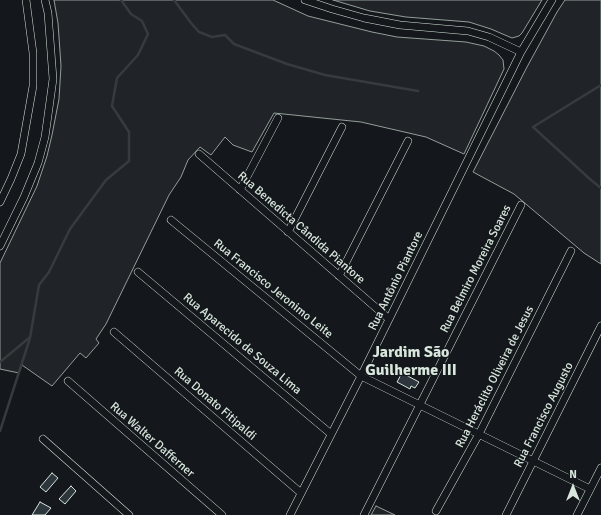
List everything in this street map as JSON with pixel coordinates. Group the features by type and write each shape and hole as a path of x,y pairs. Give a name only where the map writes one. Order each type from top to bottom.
{"street":[{"path":"0,202 21,154 28,122 33,86 34,52 26,0"},
{"path":"0,246 24,197 38,163 45,137 54,79 48,13 45,0"},
{"path":"306,0 364,18 400,25 468,31 489,37 521,52"},
{"name":"Rua Antônio Piantore","path":"290,515 361,376 521,52 552,0"},
{"path":"240,190 278,118"},
{"path":"288,232 342,127"},
{"path":"339,276 408,141"},
{"name":"Rua Benedicta Cândida Piantore","path":"199,154 389,319"},
{"name":"Rua Belmiro Moreira Soares","path":"364,515 522,205"},
{"name":"Rua Francisco Jeronimo Leite","path":"171,220 361,376 590,489"},
{"name":"Rua Heráclito Oliveira de Jesus","path":"436,511 478,434 571,251"},
{"name":"Rua Aparecido de Souza Lima","path":"138,272 332,434"},
{"name":"Rua Francisco Augusto","path":"506,515 601,326"},
{"name":"Rua Donato Fitipaldi","path":"114,332 301,493"},
{"name":"Rua Walter Dafferner","path":"68,381 222,515"},
{"path":"43,439 129,515"},
{"path":"577,515 601,468"}],"shaded area":[{"path":"54,0 273,0 308,16 372,32 397,37 466,42 484,46 499,55 503,60 504,69 464,154 426,137 361,122 274,113 252,152 233,145 225,137 211,155 200,147 188,160 181,177 169,195 106,324 96,339 99,343 86,358 80,353 52,386 22,365 19,373 0,369 0,263 37,186 52,135 59,99 61,66 58,23"},
{"path":"333,0 542,0 522,33 519,36 512,38 469,22 406,17 370,11"},
{"path":"565,0 601,0 601,264 584,253 514,194 473,172 527,67"},
{"path":"376,506 395,515 371,515"}],"building":[{"path":"402,373 419,382 415,388 411,386 410,389 397,382"},
{"path":"52,473 58,478 46,492 40,487"},
{"path":"71,486 76,491 65,504 59,499"},
{"path":"40,502 51,508 45,515 32,515"}],"waterway":[{"path":"0,431 30,338 39,285 49,272 70,229 106,180 129,161 129,132 112,106 117,78 138,55 148,34 142,21 131,14 121,0"},
{"path":"174,0 199,32 212,37 225,35 234,44 287,64 325,75 418,91"},
{"path":"601,85 533,127 601,188"},
{"path":"0,362 29,338"}],"district":[{"name":"Jardim São Guilherme III","path":"411,362"}]}
